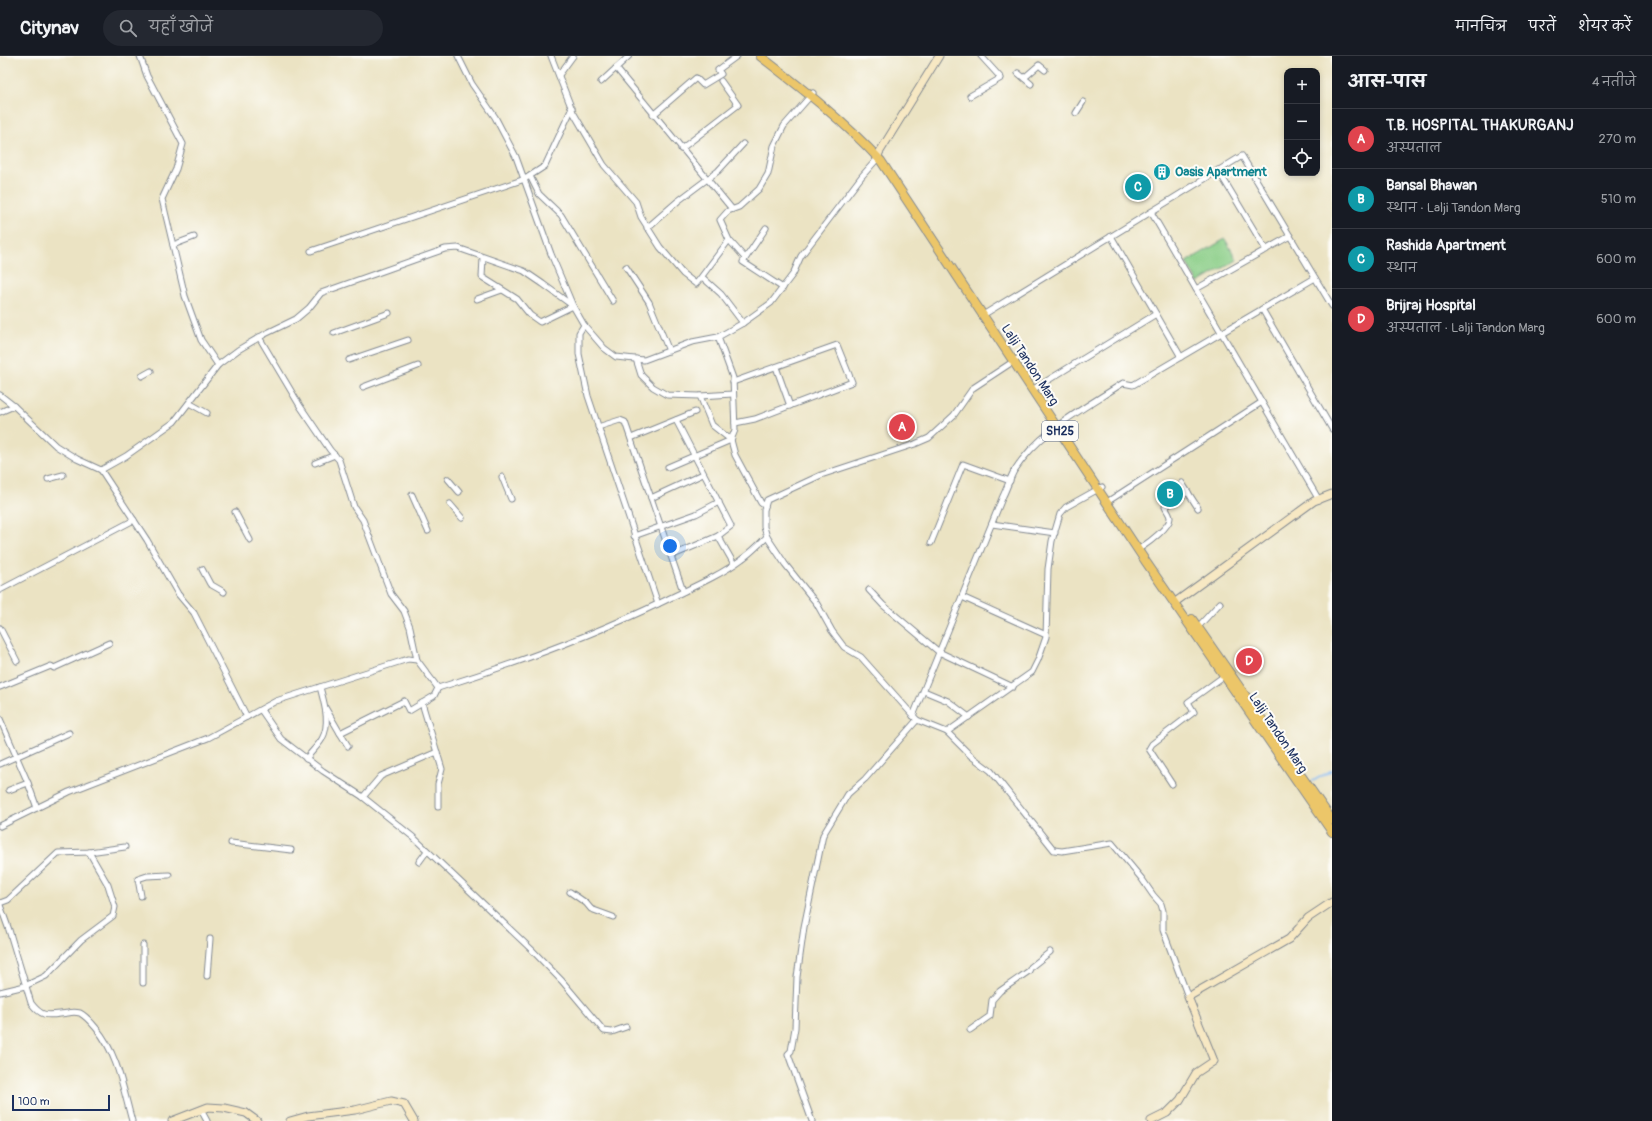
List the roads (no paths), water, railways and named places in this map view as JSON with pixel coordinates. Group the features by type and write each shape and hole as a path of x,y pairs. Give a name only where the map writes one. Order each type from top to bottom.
{"main road":[{"name":"Lalji Tandon Marg","path":"760,56 812,94"},
{"name":"Lalji Tandon Marg","path":"766,56 812,94 879,155 1176,601 1198,627 1331,827"},
{"name":"Lalji Tandon Marg","path":"1100,488 1110,500 1142,548 1224,676 1266,731"}],"street":[{"path":"140,56 147,76 183,144 176,169 162,200 185,296 201,340 218,365"},
{"path":"458,56 472,84 498,123 528,178 539,194 561,215 613,302"},
{"path":"551,56 572,108 604,165 636,202 641,217 647,228 660,247 683,274 696,284 729,240"},
{"path":"559,75 574,56"},
{"path":"601,82 629,56"},
{"path":"653,115 696,78 703,85 721,74 718,70 737,56"},
{"path":"528,178 550,254 572,306 584,325 604,348 616,357 644,360 692,342 718,337 771,303 793,274 801,256 879,155 939,56"},
{"path":"970,96 1002,78 981,56"},
{"path":"1024,78 1038,65 1045,70"},
{"path":"616,68 653,115 732,209"},
{"path":"1018,72 1031,84"},
{"path":"681,149 738,105 721,82"},
{"path":"745,258 729,240 720,220 728,211 739,207 759,189 768,174 774,146 784,126 812,94"},
{"path":"1076,113 1083,102"},
{"path":"311,251 528,178 545,166 572,108"},
{"path":"647,228 678,201 718,171 743,144"},
{"path":"985,314 1242,156 1332,306"},
{"path":"1218,170 1266,250"},
{"path":"1151,212 1319,500"},
{"path":"766,228 742,262 782,288"},
{"path":"1111,236 1181,357"},
{"path":"1196,289 1290,236"},
{"path":"173,245 194,237"},
{"path":"101,470 126,456 174,422 218,365 259,337 296,319 309,308 321,293 445,249 458,248 483,258 524,271 572,306"},
{"path":"483,258 482,277 517,299 530,315 540,322 572,306"},
{"path":"626,267 649,302 669,351"},
{"path":"702,277 721,294 743,322"},
{"path":"812,1121 788,1054 791,1051 795,1028 797,976 804,926 823,835 848,794 865,778 915,718 939,652 1014,471 1035,445 1059,426 1123,383 1133,385 1315,278"},
{"path":"477,299 502,290"},
{"path":"1262,309 1332,429"},
{"path":"334,333 389,313"},
{"path":"1034,389 1156,314"},
{"path":"584,325 579,333 579,354 588,396 658,604"},
{"path":"259,337 300,406 339,460 354,507 363,520 391,594 404,611 410,627 417,660 438,688"},
{"path":"718,337 733,378 735,430 731,440 735,455 761,503 766,506"},
{"path":"349,360 408,340"},
{"path":"733,382 837,345 852,382 755,419 735,423"},
{"path":"636,359 641,375 653,387 666,395 700,396 733,394"},
{"path":"1015,360 973,388 954,415 929,438 821,475 767,500 764,527 767,537 785,564 818,604 832,631 844,647 861,657 915,718 947,732 971,756 991,771 1054,850 1062,851 1112,843 1161,904 1163,911 1163,930 1214,1061 1196,1073 1180,1100 1167,1113 1151,1121"},
{"path":"363,387 418,366"},
{"path":"776,367 790,406"},
{"path":"142,376 151,372"},
{"path":"0,395 14,406 56,446 77,459 101,470 134,520 178,594 194,613 247,717"},
{"path":"700,396 712,425 731,440"},
{"path":"1110,500 1262,402"},
{"path":"189,403 208,413"},
{"path":"0,412 14,406"},
{"path":"631,438 695,412"},
{"path":"598,427 623,420 625,422 684,591"},
{"path":"671,556 718,536 731,526 676,420"},
{"path":"668,468 731,440"},
{"path":"315,463 335,455"},
{"path":"931,543 963,464 1010,481"},
{"path":"651,498 703,474"},
{"path":"48,479 63,475"},
{"path":"502,477 511,499"},
{"path":"448,479 460,492"},
{"path":"1182,483 1198,508"},
{"path":"947,732 1013,687 1032,672 1038,660 1046,635 1048,569 1054,533 1060,514 1066,507 1100,488"},
{"path":"1142,548 1158,535 1170,521 1170,517 1165,507 1188,492"},
{"path":"1176,601 1319,500 1332,494"},
{"path":"412,495 428,531"},
{"path":"634,536 696,514 718,502"},
{"path":"450,504 462,518"},
{"path":"235,512 250,540"},
{"path":"0,590 134,520"},
{"path":"992,524 1054,533"},
{"path":"718,536 734,564"},
{"path":"340,733 404,701 409,711 434,696 438,688 511,665 619,622 684,591 743,559 767,537"},
{"path":"202,569 210,584 224,592"},
{"path":"869,590 883,605 939,652 1013,687"},
{"path":"962,598 1046,635"},
{"path":"1198,627 1220,603"},
{"path":"0,628 17,661"},
{"path":"0,688 51,666 54,668 109,643"},
{"path":"408,659 415,651"},
{"path":"0,826 69,792 208,738 276,701 408,659 417,660"},
{"path":"1172,784 1149,749 1152,744 1194,712 1188,702 1224,676"},
{"path":"320,687 326,708 348,746"},
{"path":"924,691 948,701 969,717"},
{"path":"422,703 442,769 438,784 438,807"},
{"path":"306,759 323,738 326,724 326,708"},
{"path":"261,710 281,739 306,759 363,797 413,837 532,950 562,981 604,1031 612,1032 626,1027"},
{"path":"0,719 2,727 16,756 37,808"},
{"path":"0,764 69,733"},
{"path":"363,797 380,776 437,752"},
{"path":"9,790 28,784"},
{"path":"231,843 291,850"},
{"path":"125,847 89,852 58,853 8,900 0,904 31,1003 37,1012 46,1016 72,1012 79,1013 89,1020 105,1038 115,1059 132,1121"},
{"path":"419,862 427,851"},
{"path":"0,992 26,986 46,976 82,940 113,916 115,906 108,885 89,852"},
{"path":"141,896 138,879 147,876 169,875"},
{"path":"570,892 586,903 591,909 614,917"},
{"path":"1188,997 1290,939 1308,918 1332,902"},
{"path":"207,976 210,938"},
{"path":"142,983 143,945"},
{"path":"970,1030 990,1016 992,1000 1000,991 1029,971 1031,967 1050,952"},
{"path":"290,1121 355,1110 391,1101 404,1104 411,1120"},
{"path":"172,1121 208,1108 224,1108 246,1113 257,1121"},
{"path":"201,1110 207,1121"}],"waterway":[{"path":"1313,781 1332,770"}],"place":[{"name":"Oasis Apartment","path":"1162,172"},
{"name":"Rashida Apartment","path":"1138,187"},
{"name":"T.B. HOSPITAL THAKURGANJ","path":"902,427"},
{"name":"Bansal Bhawan","path":"1170,494"},
{"name":"Brijraj Hospital","path":"1249,661"}]}
